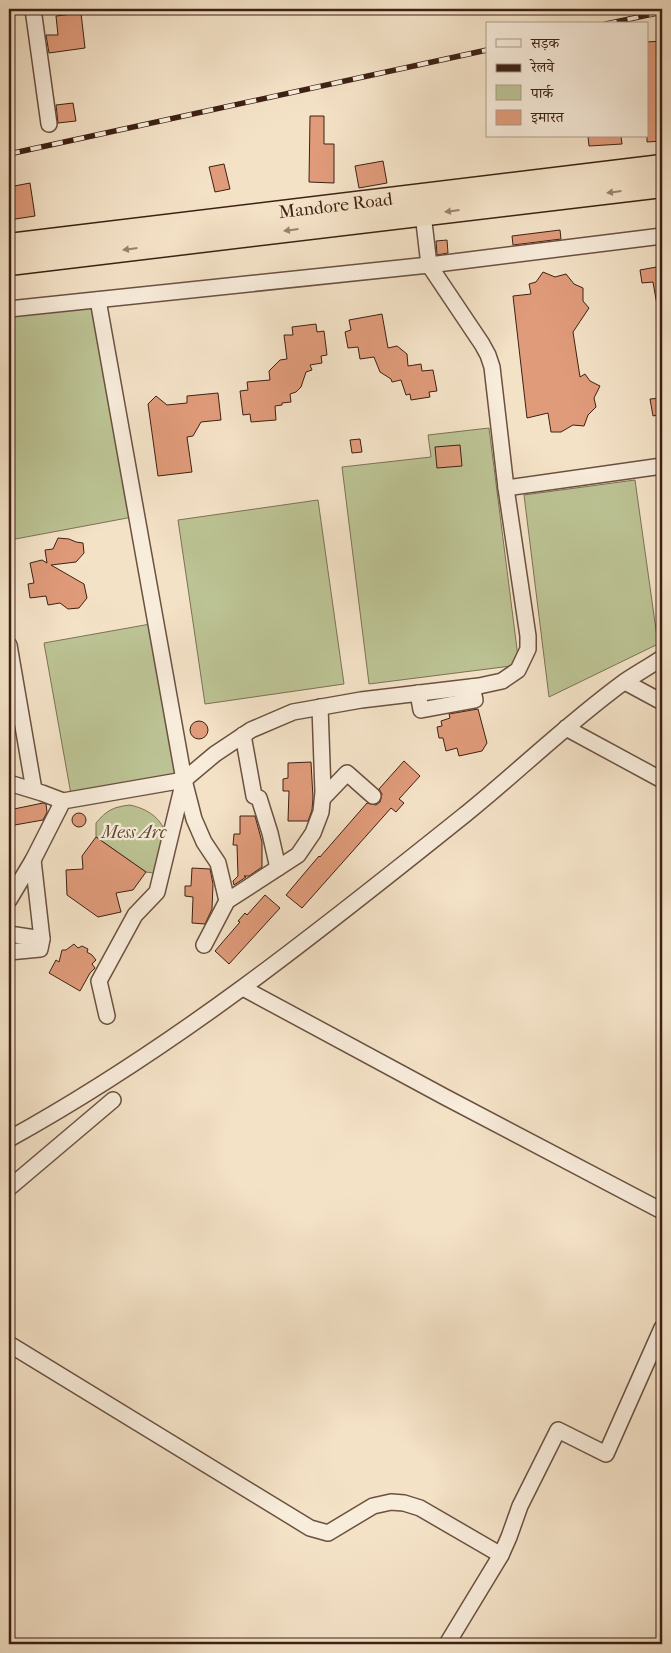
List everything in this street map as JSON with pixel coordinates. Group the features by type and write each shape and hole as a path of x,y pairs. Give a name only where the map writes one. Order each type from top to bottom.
{"highway":[{"name":"Mandore Road","path":"9,245 662,166"},
{"name":"Mandore Road","path":"9,264 662,186"}],"street":[{"path":"33,9 49,124"},
{"path":"9,783 63,801 184,780 215,754 251,730 294,712 361,700 472,687 502,681 518,670 528,649 528,636 506,488 492,368 482,344 430,265 423,214"},
{"path":"9,309 430,265 662,236"},
{"path":"98,300 184,780 194,819 204,842 218,862 228,901"},
{"path":"506,488 662,466"},
{"path":"10,655 34,790"},
{"path":"9,1139 123,1071 243,988 357,901 493,792 566,728 625,682 662,658"},
{"path":"625,682 662,702"},
{"path":"204,945 228,901 298,855 313,833 321,812 322,798 320,708"},
{"path":"566,728 662,780"},
{"path":"244,735 254,796 259,798 278,868"},
{"path":"322,798 347,773 373,796"},
{"path":"107,1016 99,981 135,915 157,892 184,780"},
{"path":"9,900 33,860 63,801"},
{"path":"9,952 40,949 42,939 33,860"},
{"path":"9,934 42,939"},
{"path":"243,988 662,1211"},
{"path":"9,1188 113,1100"},
{"path":"447,1644 501,1554 520,1506 558,1430 606,1454 662,1328"},
{"path":"9,1344 310,1528 328,1533 373,1506 391,1502 404,1503 420,1508 501,1554"}],"green space":[{"path":"98,300 138,516 10,540 9,310"},
{"path":"489,428 519,665 369,684 342,467 431,457 428,435"},
{"path":"635,480 658,644 549,697 524,495"},
{"path":"318,500 344,684 205,704 178,520"},
{"path":"156,623 184,780 72,800 44,643"},
{"name":"Mess Arc","path":"130,805 143,809 153,815 165,831 165,851 161,862 153,873 146,872 96,837 96,823 104,815 115,808"}],"building":[{"path":"81,13 85,48 49,53 46,35 58,35 56,16"},
{"path":"662,41 662,141 647,142 648,138 648,42"},
{"path":"73,103 76,121 58,123 56,105"},
{"path":"310,116 324,116 324,144 334,144 334,183 309,182"},
{"path":"588,138 621,138 622,144 589,146"},
{"path":"383,161 387,183 359,188 355,166"},
{"path":"224,164 230,189 215,192 209,167"},
{"path":"30,183 35,216 9,220 9,187"},
{"path":"560,230 561,239 513,245 512,236"},
{"path":"447,240 448,253 437,255 436,241"},
{"path":"662,266 662,305 657,305 653,282 642,283 640,270"},
{"path":"543,272 555,277 566,274 574,284 583,288 583,301 589,308 573,332 580,377 585,374 590,381 600,386 594,398 596,407 588,415 584,426 573,425 561,432 551,432 548,413 527,418 513,296 531,294 529,284 536,282"},
{"path":"382,314 388,348 397,346 407,354 408,366 421,364 422,371 433,370 437,391 429,392 430,397 411,400 410,394 406,395 401,380 392,382 391,379 380,372 374,357 360,359 358,347 348,348 345,332 351,330 349,320"},
{"path":"316,324 317,332 324,331 327,355 321,356 322,363 310,365 312,370 306,372 301,387 296,392 290,394 291,402 275,406 276,420 251,422 250,414 243,415 240,391 248,390 247,382 270,380 269,371 280,360 287,359 284,335 293,335 292,327"},
{"path":"218,393 221,420 201,422 193,436 187,437 192,472 158,476 148,404 156,396 167,405 187,403 187,396"},
{"path":"662,398 662,414 653,416 650,399"},
{"path":"360,439 362,452 352,453 350,440"},
{"path":"460,445 462,466 437,468 435,447"},
{"path":"58,538 83,543 84,553 76,562 51,565 84,584 87,598 79,608 68,609 60,603 48,605 46,596 30,598 28,584 34,583 30,563 42,560 47,563 45,550 53,549"},
{"path":"478,709 487,743 482,751 459,756 457,748 446,751 443,738 439,738 437,727 442,726 441,721 450,718 449,714"},
{"path":"199,721 205,724 208,730 205,736 199,739 193,736 190,730 193,724"},
{"path":"404,761 420,776 399,799 404,803 396,812 391,808 302,908 286,895 367,803 376,805 380,802 382,794 379,789"},
{"path":"311,762 313,798 312,810 308,821 288,821 289,791 283,791 283,779 288,778 288,763"},
{"path":"46,804 47,812 43,820 9,826 9,810"},
{"path":"79,813 84,815 86,820 84,825 79,827 74,825 72,820 74,815"},
{"path":"240,816 255,816 262,842 262,867 249,876 244,876 246,877 234,885 233,881 238,876 237,845 233,845 234,834 240,834"},
{"path":"96,837 146,872 133,890 116,893 121,912 98,917 67,895 66,870 83,869 82,856"},
{"path":"192,868 210,869 213,884 212,909 205,924 192,923 193,897 185,896 185,886 191,886"},
{"path":"265,895 280,908 229,964 215,951 240,922 238,921 245,913 247,915"},
{"path":"74,944 78,948 82,946 88,949 87,952 96,960 92,964 95,968 80,991 49,973 56,960 59,962 62,950 66,950"}],"railway":[{"path":"615,22 662,12"},
{"path":"9,154 486,50"}]}
